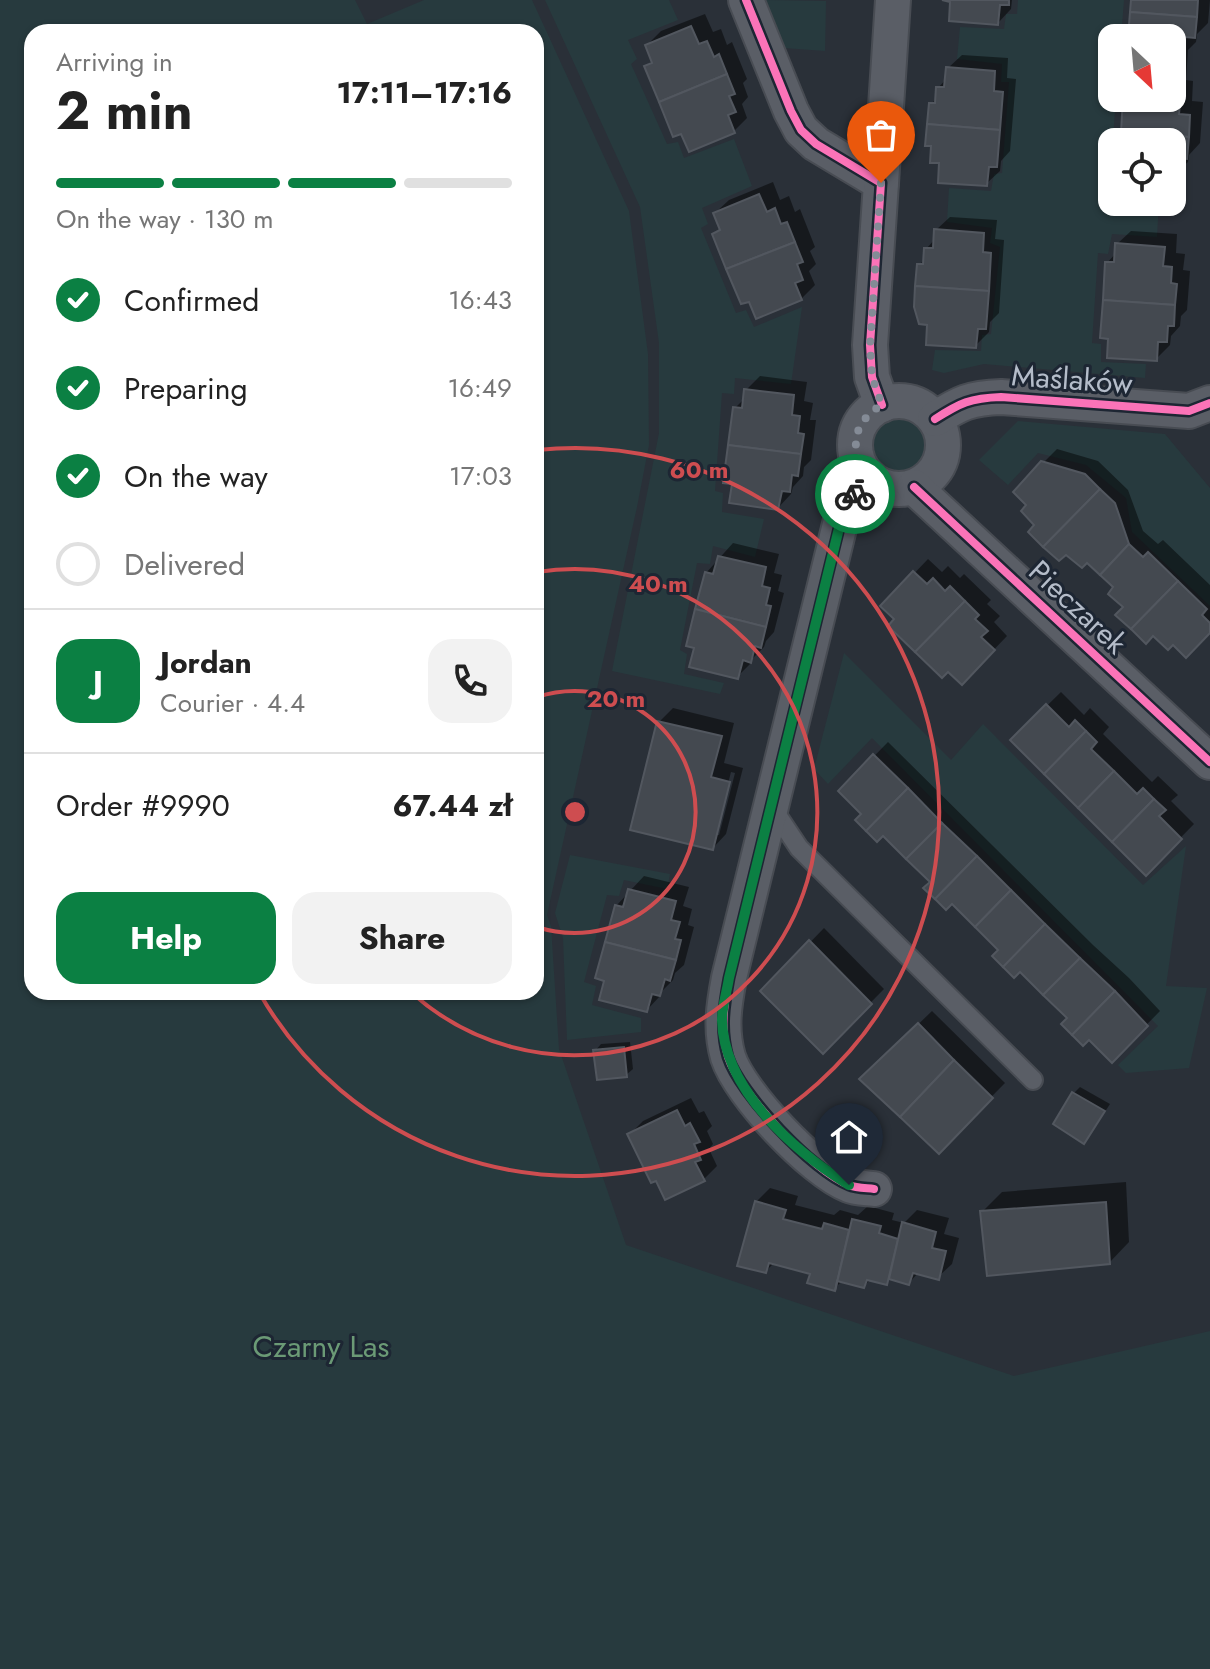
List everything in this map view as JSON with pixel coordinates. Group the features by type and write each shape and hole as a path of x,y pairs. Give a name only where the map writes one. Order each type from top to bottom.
{"street":[{"path":"746,0 801,130 816,144 881,183"},
{"path":"882,405 872,377 870,345 893,0"},
{"name":"Maślaków","path":"935,419 964,402 979,398 1189,411 1210,403"},
{"path":"902,401 919,405 935,419 941,430 943,447 939,464 929,478 914,487 897,490 880,485 869,477 858,460 855,442 859,426 869,412 884,403 902,401"},
{"path":"869,477 841,520 729,978 722,1019 728,1056 736,1075 771,1121 809,1157 849,1185 874,1189"},
{"name":"Pieczarek","path":"914,487 1210,762"}],"lane":[{"path":"771,806 799,848 1033,1080"}],"green space":[{"name":"Czarny Las","path":"0,0 355,0 367,24 24,24 24,1000 544,1000 544,26 629,211 648,354 649,445 547,915 551,926 559,1049 626,1245 1014,1376 1210,1331 1210,1669 0,1669"},
{"name":"Czarny Las","path":"424,0 532,0 543,24 367,24"},
{"path":"545,0 669,0 678,20 628,40 637,59 631,64 667,144 678,142 684,158 734,139 752,186 702,208 708,224 701,228 736,313 746,310 754,327 802,307 791,384 735,378 734,394 722,393 715,491 723,493 722,512 764,519 755,557 713,546 710,564 697,563 680,650 687,654 684,674 724,683 720,694 612,671 659,433 659,343 640,207"},
{"path":"766,0 826,1 825,51 784,48"},
{"path":"1018,0 1124,0 1122,24 1098,24 1098,112 1115,112 1114,128 1098,128 1098,216 1158,216 1157,237 1112,234 1108,254 1098,253 1092,343 1101,344 1101,362 1146,364 1145,378 984,364 944,373 932,370 935,350 981,351 982,335 991,334 1000,247 990,243 992,228 947,222 949,188 991,191 994,174 1002,173 1009,82 1001,82 1002,64 957,59 960,27 1004,29 1006,14 1017,14"},
{"path":"898,415 910,417 919,424 926,433 926,457 919,466 910,473 898,475 886,473 877,466 870,457 868,445 870,433 877,424 886,417"},
{"path":"1018,421 1165,434 1210,488 1210,606 1132,532 1126,498 1086,465 1038,453 1008,485 979,460"},
{"path":"844,653 951,760 983,724 1143,885 1186,846 1166,986 1207,988 1189,1068 1126,1073 1118,1065 1158,1026 872,738 828,784 814,769"},
{"path":"570,855 670,874 667,889 624,880 619,896 607,895 584,982 596,986 592,1005 641,1018 641,1032 567,1040 563,938 555,913"}],"building":[{"path":"942,0 1009,0 1009,5 1000,5 998,25 949,21 950,2"},
{"path":"1131,0 1198,0 1197,17 1130,12"},
{"path":"1130,12 1197,17 1195,38 1186,37 1186,24 1129,24"},
{"path":"691,26 699,44 707,41 714,57 719,54 727,74 659,102 644,66 652,63 645,45"},
{"path":"946,67 995,71 994,91 1003,92 1000,130 927,124 929,103 935,103 936,87 944,87"},
{"path":"727,74 735,94 729,96 736,112 728,115 735,133 689,152 681,134 673,137 659,102"},
{"path":"1122,112 1179,112 1190,115 1189,137 1186,137 1186,128 1121,128"},
{"path":"927,124 1000,130 997,167 989,167 987,186 938,183 939,163 930,163 931,146 925,146"},
{"path":"1186,137 1189,137 1186,159"},
{"path":"759,194 767,212 775,208 781,224 787,222 795,242 726,269 712,234 720,230 713,213"},
{"path":"934,229 984,233 983,252 991,253 989,291 915,286 917,264 923,264 924,248 933,248"},
{"path":"795,242 803,262 797,264 803,280 795,283 802,300 756,319 749,302 741,304 726,269"},
{"path":"1115,243 1165,247 1163,266 1172,267 1171,283 1177,284 1175,305 1103,300 1105,262 1114,262"},
{"path":"915,286 989,291 986,329 978,329 976,348 926,345 927,325 919,324 914,307"},
{"path":"1103,300 1175,305 1174,326 1168,326 1167,342 1158,342 1157,361 1107,358 1108,339 1100,338"},
{"path":"744,389 794,395 792,415 800,416 798,433 804,434 801,454 728,445 733,407 742,408"},
{"path":"728,445 801,454 798,476 792,475 790,492 782,491 778,510 729,503 732,484 723,483"},
{"path":"1041,461 1085,474 1100,489 1043,547 1028,532 1034,525 1021,511 1026,505 1013,492"},
{"path":"1100,489 1115,503 1129,544 1100,575 1087,563 1082,568 1066,555 1059,561 1043,547"},
{"path":"1129,544 1143,557 1148,552 1178,581 1131,629 1115,615 1123,607 1108,594 1113,587 1100,575"},
{"path":"718,556 766,567 762,586 770,588 766,605 771,606 766,627 695,609 705,572 713,574"},
{"path":"913,571 927,584 933,578 945,591 950,586 965,601 915,652 888,626 894,619 880,606"},
{"path":"1178,581 1207,609 1202,615 1210,623 1210,633 1186,658 1173,645 1168,650 1153,636 1146,644 1131,629"},
{"path":"965,601 979,615 975,619 988,631 981,637 995,650 962,685 948,672 942,678 915,652"},
{"path":"695,609 766,627 761,648 755,646 751,663 743,660 738,679 689,667 694,648 686,646"},
{"path":"1046,704 1069,727 1075,720 1086,731 1044,774 1010,740"},
{"path":"657,721 722,736 711,777 730,782 713,850 630,830"},
{"path":"1086,731 1097,742 1091,749 1114,771 1078,808 1044,774"},
{"path":"873,754 908,788 866,831 855,820 861,814 838,791"},
{"path":"1114,771 1137,794 1143,788 1154,799 1112,842 1078,808"},
{"path":"908,788 942,823 906,859 883,836 877,842 866,831"},
{"path":"1154,799 1166,810 1159,816 1182,839 1146,876 1112,842"},
{"path":"942,823 977,856 935,899 923,888 930,882 906,859"},
{"path":"977,856 1011,890 975,927 952,904 946,910 935,899"},
{"path":"628,889 676,901 671,920 680,922 675,939 681,940 676,960 605,942 615,905 623,907"},
{"path":"1011,890 1045,924 1003,967 992,956 998,950 975,927"},
{"path":"1045,924 1080,958 1043,995 1020,972 1014,978 1003,967"},
{"path":"809,940 872,1004 823,1054 760,991"},
{"path":"605,942 676,960 670,981 665,979 660,996 652,994 647,1012 599,1000 604,981 595,978"},
{"path":"1080,958 1115,991 1072,1035 1061,1024 1067,1018 1043,995"},
{"path":"1115,991 1148,1026 1112,1063 1089,1040 1083,1046 1072,1035"},
{"path":"918,1023 954,1060 900,1117 859,1079"},
{"path":"624,1047 627,1077 597,1080 593,1050"},
{"path":"954,1060 993,1098 939,1154 900,1117"},
{"path":"1072,1092 1105,1111 1084,1144 1053,1124"},
{"path":"677,1110 685,1126 690,1123 700,1142 694,1144 701,1160 695,1162 705,1181 665,1200 656,1181 651,1183 627,1134"},
{"path":"755,1201 786,1210 783,1219 822,1229 824,1223 849,1230 835,1291 807,1283 810,1274 769,1263 766,1273 737,1266"},
{"path":"1106,1202 1110,1264 987,1276 980,1211"},
{"path":"852,1219 881,1226 879,1233 898,1239 887,1285 867,1280 864,1288 837,1281"},
{"path":"902,1222 936,1232 932,1248 946,1251 939,1280 913,1273 909,1285 889,1279"}],"cycle path":[{"path":"746,0 801,130 816,144 881,183 870,345 872,377 882,405"},
{"path":"935,419 966,402 1001,397 1189,411 1210,403"},
{"path":"869,477 841,520 729,978 723,1027 728,1057 735,1073 780,1130 834,1177 852,1186 874,1189"},
{"path":"914,487 1210,762"}],"way so far":[{"path":"855,494 869,477 858,460 855,442 859,426 869,412 882,405 872,377 870,345 881,183"}],"route":[{"path":"849,1185 809,1157 771,1121 747,1092 728,1056 722,1019 729,978 841,520 855,494"}]}
